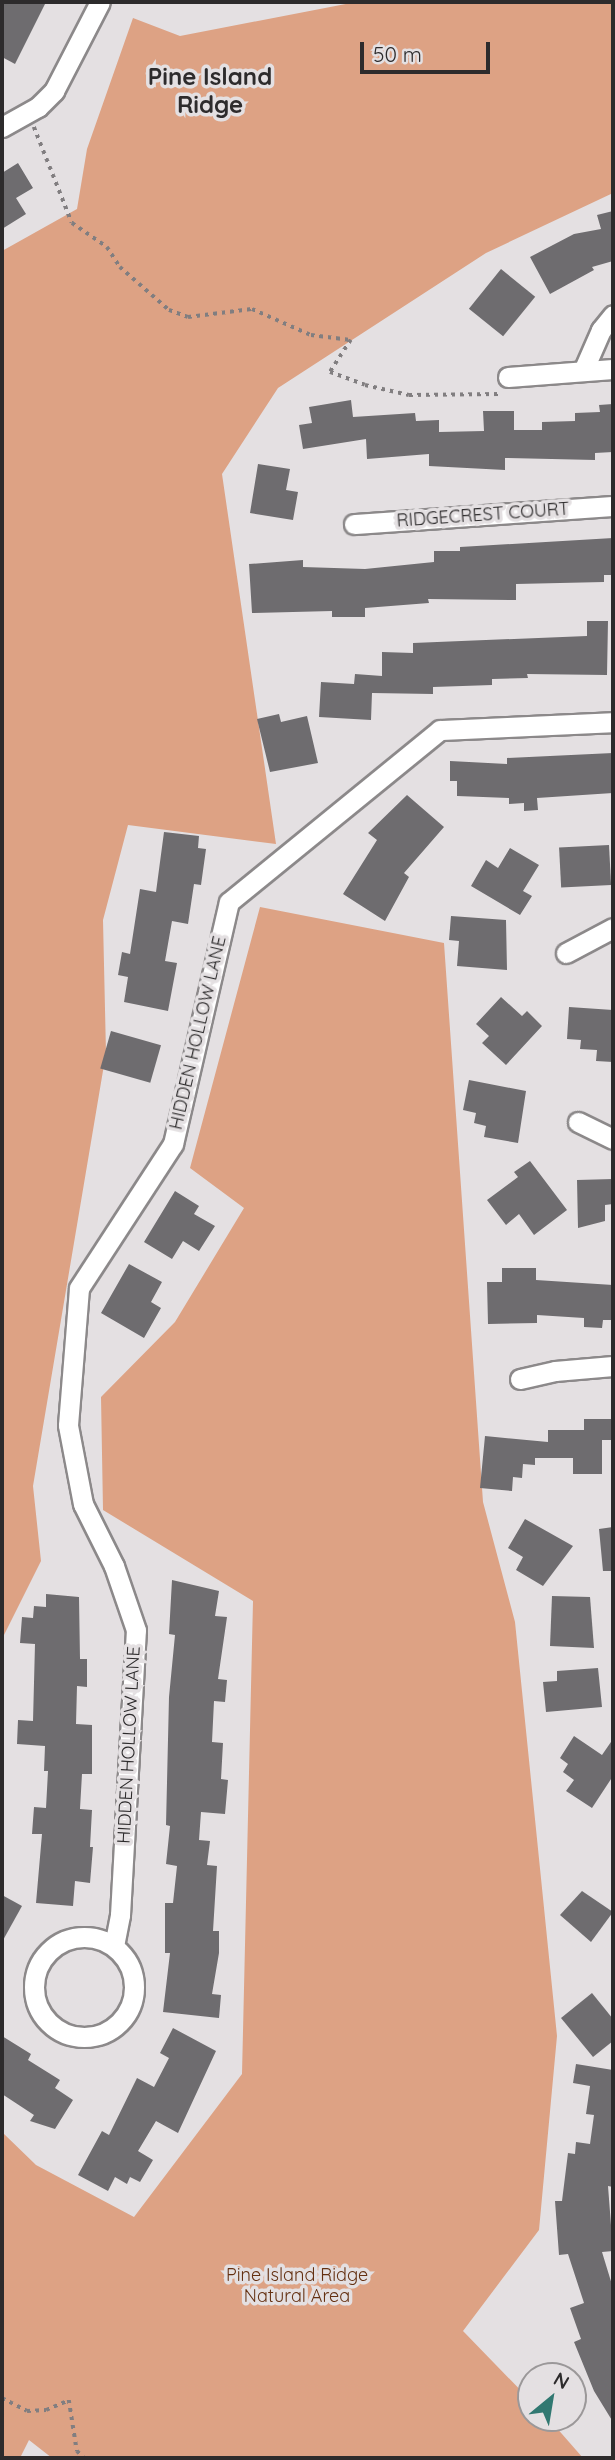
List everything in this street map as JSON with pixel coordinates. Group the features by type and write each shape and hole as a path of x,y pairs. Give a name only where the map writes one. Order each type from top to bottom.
{"street":[{"path":"2,127 33,110 54,92 100,2"},
{"path":"583,371 601,330 613,315"},
{"path":"508,385 583,371 613,369"},
{"name":"RIDGECREST COURT","path":"354,524 613,506"},
{"name":"HIDDEN HOLLOW LANE","path":"114,1946 120,1915 136,1630 114,1566 83,1504 68,1425 79,1288 173,1144 229,902 440,730 613,722"},
{"path":"566,953 613,928"},
{"path":"578,1122 613,1139"},
{"path":"520,1379 555,1371 613,1366"},
{"path":"77,1937 114,1946 131,1969 134,1984 126,2015 115,2027 93,2036 69,2036 55,2029 35,2002 33,1985 46,1953 77,1937"}],"path":[{"path":"33,110 72,223 107,247 120,267 169,310 188,317 252,309 312,335 351,340 330,372 365,385 408,395 508,385"},
{"path":"2,2398 27,2411 46,2410 69,2400 77,2451 84,2458"}],"green space":[{"path":"356,2 613,2 613,193 486,253 278,388 222,474 276,844 128,825 103,920 106,1053 33,1486 41,1561 2,1639 2,251 77,209 87,149 133,18 180,36"},
{"name":"Pine Island Ridge Natural Area","path":"260,907 444,943 483,1502 515,1622 557,2036 539,2230 463,2331 517,2387 517,2432 560,2432 583,2458 52,2458 29,2440 20,2458 2,2458 2,2132 36,2165 134,2217 242,2074 253,1601 103,1510 101,1397 175,1322 244,1208 190,1168"}],"building":[{"path":"2,2 46,2 15,64 2,57"},
{"path":"18,163 33,188 16,198 26,214 2,229 2,173"},
{"path":"613,211 613,261 592,267 594,270 550,294 530,257 574,234 601,229 597,215"},
{"path":"501,269 535,297 503,336 469,309"},
{"path":"351,400 353,417 415,413 416,421 439,420 439,432 484,431 483,411 514,411 514,430 542,430 542,422 575,421 575,413 600,412 599,405 613,404 613,452 595,453 595,460 505,458 505,470 429,466 429,454 367,459 366,439 303,449 299,425 312,423 309,407"},
{"path":"258,464 290,469 286,490 298,492 293,520 250,513"},
{"path":"613,538 613,575 604,575 604,582 516,584 516,600 428,599 429,603 365,608 365,617 332,617 332,611 252,613 249,564 303,560 303,567 365,569 434,562 434,551 460,551 460,547"},
{"path":"587,621 608,621 607,675 527,674 528,678 492,679 492,685 433,687 433,694 372,693 371,720 319,717 321,682 354,684 355,674 382,676 382,652 413,653 413,643 587,636"},
{"path":"279,714 281,722 307,716 318,763 270,772 257,719"},
{"path":"613,753 613,793 537,798 538,810 524,811 524,803 509,804 509,798 457,796 457,781 450,781 450,761 507,764 507,758"},
{"path":"407,795 444,827 404,873 409,877 385,921 343,894 377,840 368,833"},
{"path":"164,832 199,836 198,848 206,849 201,885 194,884 188,924 172,921 165,961 177,963 168,1011 124,1002 128,977 118,975 122,952 130,954 140,889 156,892"},
{"path":"609,845 611,885 561,888 559,848"},
{"path":"510,848 539,865 523,891 532,896 520,915 471,886 486,860 498,868"},
{"path":"451,916 506,920 507,970 457,966 459,941 449,940"},
{"path":"501,997 522,1016 527,1011 542,1026 506,1065 482,1043 489,1036 476,1024"},
{"path":"569,1007 613,1010 613,1062 596,1061 597,1050 580,1049 581,1040 567,1039"},
{"path":"111,1031 161,1045 150,1083 100,1068"},
{"path":"469,1080 526,1091 518,1143 484,1137 486,1126 474,1123 476,1113 463,1110"},
{"path":"530,1161 567,1210 534,1235 519,1214 506,1225 487,1200 518,1177 514,1172"},
{"path":"613,1179 613,1204 605,1205 605,1221 578,1228 577,1180"},
{"path":"175,1191 199,1206 194,1214 215,1226 199,1251 183,1241 172,1259 144,1242"},
{"path":"129,1264 162,1282 151,1302 161,1308 144,1338 101,1313"},
{"path":"502,1268 536,1268 536,1280 613,1285 613,1320 603,1320 602,1328 584,1327 584,1318 537,1315 537,1323 488,1324 487,1282 502,1282"},
{"path":"584,1419 613,1419 613,1440 602,1440 602,1474 573,1474 573,1458 535,1458 535,1465 523,1464 522,1478 513,1477 512,1491 480,1488 485,1436 548,1442 548,1430 584,1430"},
{"path":"525,1519 573,1546 543,1586 516,1570 523,1557 508,1548"},
{"path":"613,1527 613,1571 603,1571 599,1529"},
{"path":"172,1580 219,1591 215,1616 227,1617 218,1679 227,1680 225,1702 214,1701 212,1742 223,1743 221,1779 228,1780 225,1814 201,1812 199,1840 210,1841 207,1865 217,1866 213,1931 219,1931 219,1953 212,1994 221,1995 219,2018 163,2012 170,1953 165,1953 165,1903 173,1903 177,1866 166,1864 170,1826 166,1825 169,1697 175,1635 169,1634"},
{"path":"46,1594 79,1597 80,1659 87,1659 87,1687 77,1686 76,1724 92,1725 92,1774 82,1774 80,1809 92,1810 90,1847 93,1847 90,1883 75,1881 73,1906 36,1903 42,1834 32,1834 34,1807 46,1808 48,1771 44,1771 45,1746 17,1744 18,1720 33,1721 35,1644 20,1643 22,1617 33,1618 34,1606 46,1607"},
{"path":"552,1596 590,1597 594,1648 550,1646"},
{"path":"598,1668 602,1707 546,1712 543,1682 557,1681 557,1671"},
{"path":"574,1736 602,1755 613,1739 613,1776 592,1808 566,1791 574,1780 563,1772 568,1764 560,1758"},
{"path":"582,1891 613,1912 591,1942 560,1915"},
{"path":"2,1895 22,1906 2,1942"},
{"path":"592,1993 613,2019 613,2041 593,2057 561,2018"},
{"path":"173,2028 216,2051 178,2133 156,2121 138,2151 153,2160 140,2182 130,2177 127,2184 115,2177 108,2191 78,2175 102,2131 109,2135 137,2078 154,2087 169,2058 160,2053"},
{"path":"2,2036 31,2054 28,2060 60,2080 55,2088 73,2100 55,2129 30,2121 34,2115 2,2094"},
{"path":"576,2064 613,2070 613,2187 608,2186 613,2251 602,2252 613,2288 613,2422 594,2391 587,2374 587,2362 582,2362 574,2342 581,2339 570,2308 584,2303 568,2254 559,2255 555,2201 562,2201 568,2153 575,2154 576,2142 590,2144 594,2115 586,2114 590,2086 573,2083"}],"district":[{"name":"Pine Island Ridge","path":"210,91"}]}
